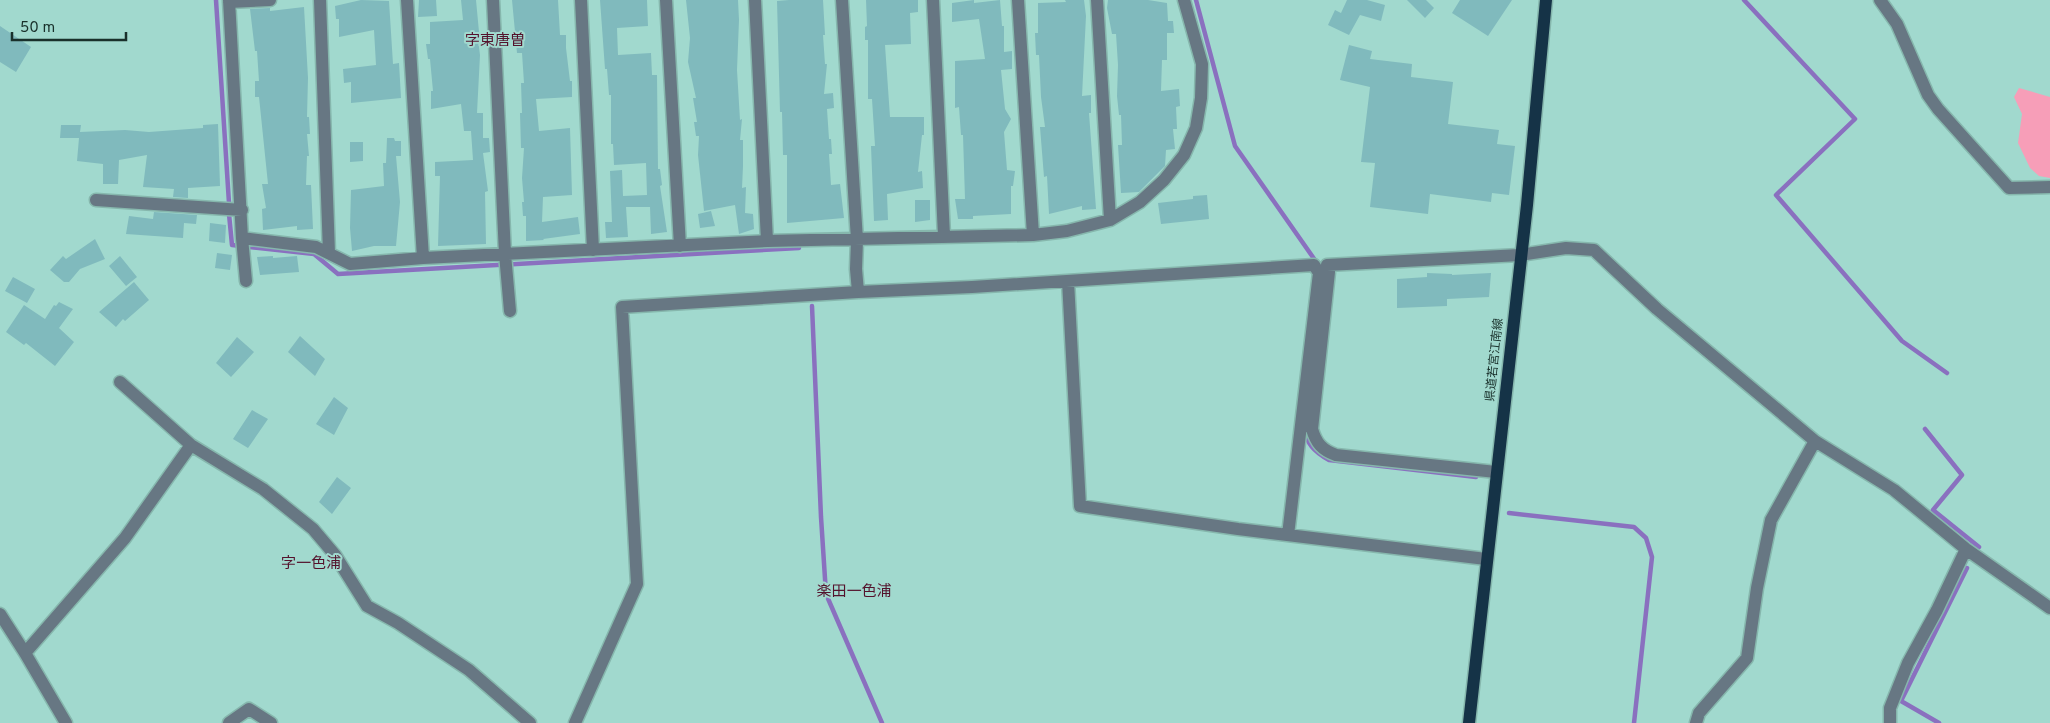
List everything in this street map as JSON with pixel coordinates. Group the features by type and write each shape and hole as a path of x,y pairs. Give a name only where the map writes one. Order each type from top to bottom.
{"main road":[{"name":"県道若宮江南線","path":"1469,723 1546,0"}],"street":[{"path":"246,281 229,1 270,0"},
{"path":"320,0 329,254"},
{"path":"407,0 423,258"},
{"path":"493,0 510,311"},
{"path":"581,0 593,250"},
{"path":"666,0 680,246"},
{"path":"755,0 767,241"},
{"path":"842,0 857,240 856,269 858,292"},
{"path":"932,0 944,236"},
{"path":"1018,0 1033,235"},
{"path":"1097,0 1110,220"},
{"path":"242,238 308,245 350,264 423,258 506,261 593,250 767,241 1033,235 1067,231 1110,220 1140,202 1164,180 1184,156 1196,128 1202,64 1184,0"},
{"path":"1880,0 1896,24 1928,95 1938,110 2009,188 2050,187"},
{"path":"96,200 242,210"},
{"path":"1496,472 1336,455 1324,451 1318,444 1312,429 1329,272 1326,264 1520,255 1566,248 1594,250 1657,308 1815,441 1894,490 1966,549 2050,608"},
{"path":"575,723 637,584 622,307 858,292 972,288 1314,265 1318,272 1288,535"},
{"path":"1068,281 1080,506 1288,535 1486,559"},
{"path":"120,382 191,445 263,489 313,529 334,555 367,606 398,623 469,670 530,723"},
{"path":"1696,723 1699,713 1747,658 1757,588 1772,520 1815,441"},
{"path":"25,653 125,538 191,445"},
{"path":"1890,723 1890,708 1908,664 1937,610 1966,549"},
{"path":"0,614 66,723"},
{"path":"230,723 249,709 271,723"}],"shaded area":[{"path":"2019,88 2050,97 2050,178 2039,176 2030,168 2018,143 2022,114 2014,97"}],"building":[{"path":"361,0 389,1 393,64 399,63 401,98 351,103 351,82 344,83 343,69 376,65 374,30 339,37 339,19 336,19 335,6"},
{"path":"419,0 436,0 437,16 418,17"},
{"path":"461,0 476,0 480,55 477,113 483,113 483,138 489,138 490,152 483,153 488,191 485,192 486,244 438,246 440,176 435,176 435,162 473,160 471,131 464,131 461,104 431,109 431,91 433,91 430,59 428,59 426,44 430,44 430,22 463,20"},
{"path":"512,0 558,0 560,35 566,35 570,81 572,81 572,97 536,99 539,131 570,128 572,195 543,197 542,222 578,217 580,234 526,241 526,216 523,216 522,202 524,202 522,178 524,148 521,148 520,113 522,113 521,83 524,83 522,53 517,53"},
{"path":"600,0 647,0 648,26 617,28 618,55 651,53 652,75 657,75 658,169 660,169 662,185 660,186 667,232 651,234 650,207 626,207 628,237 606,238 605,222 612,222 610,171 622,170 623,196 647,195 646,163 614,165 613,144 611,144 611,95 609,95 607,69 605,69"},
{"path":"686,0 738,0 737,70 740,120 742,119 740,140 743,140 742,188 746,187 745,213 753,214 754,229 739,234 735,205 704,211 698,155 699,136 696,136 694,122 697,122 693,98 696,98 688,62 690,38"},
{"path":"823,0 825,35 823,35 825,64 827,64 824,94 833,93 834,108 827,109 832,154 829,154 831,185 840,184 844,218 787,223 787,155 783,155 782,112 780,112 777,1"},
{"path":"866,0 918,0 918,12 910,13 911,44 885,45 890,117 924,117 924,135 922,135 918,172 922,171 923,188 887,194 888,220 874,221 871,146 875,146 872,99 868,99 868,40 865,40 865,27 867,26"},
{"path":"974,0 974,3 1000,0 1002,26 1004,26 1004,52 1012,51 1012,69 1001,70 1005,109 1011,119 1004,132 1007,170 1015,171 1013,186 1011,186 1011,214 973,216 973,219 958,219 955,199 965,199 963,135 961,135 959,107 955,108 955,61 985,59 979,19 952,22 952,3"},
{"path":"1065,0 1084,0 1086,16 1082,96 1091,95 1091,113 1089,113 1096,209 1082,210 1082,206 1049,214 1047,176 1044,177 1040,127 1045,127 1039,55 1036,55 1035,33 1038,33 1038,3 1066,2"},
{"path":"1108,0 1148,0 1167,3 1168,21 1173,21 1174,33 1167,33 1167,60 1162,60 1161,91 1179,89 1180,106 1176,107 1177,129 1173,129 1175,149 1166,150 1165,166 1139,192 1121,193 1118,145 1122,145 1121,115 1119,115 1117,96 1116,34 1112,34 1107,8"},
{"path":"1347,0 1367,0 1385,5 1381,21 1360,15 1349,35 1328,25 1335,10 1341,13"},
{"path":"1407,0 1426,0 1434,8 1425,18"},
{"path":"1460,0 1512,0 1488,36 1452,13"},
{"path":"304,7 308,78 307,117 309,117 310,134 307,134 309,156 307,156 306,185 311,185 313,229 297,230 297,226 263,230 262,209 266,208 262,184 268,184 259,97 255,97 255,81 259,81 257,51 255,51 250,9 270,8 270,11"},
{"path":"0,26 31,47 16,72 0,62"},
{"path":"1349,45 1372,51 1370,59 1412,64 1411,77 1453,82 1448,124 1499,130 1497,144 1515,146 1509,195 1492,193 1491,202 1430,194 1428,214 1370,207 1375,163 1361,162 1370,87 1340,80"},
{"path":"218,124 220,186 188,188 188,198 173,197 174,189 143,187 147,155 119,160 118,184 103,184 103,164 77,161 79,138 60,138 61,125 81,125 80,132 125,130 149,132 203,128 203,125"},
{"path":"387,138 401,141 401,156 396,156 400,202 396,246 374,246 352,251 350,228 351,190 384,186 383,163 386,163"},
{"path":"350,142 363,142 363,161 350,162"},
{"path":"1207,195 1209,219 1161,224 1158,203 1193,199 1193,196"},
{"path":"915,200 930,200 930,220 915,222"},
{"path":"711,211 715,226 700,228 698,214"},
{"path":"154,212 197,215 196,224 184,223 183,238 126,234 129,216 153,219"},
{"path":"210,223 226,225 225,243 209,241"},
{"path":"95,239 105,259 80,269 69,282 64,282 50,270 63,256 66,259"},
{"path":"217,253 232,255 230,270 215,268"},
{"path":"120,256 137,277 126,286 109,266"},
{"path":"273,256 273,258 297,256 299,272 260,275 257,257"},
{"path":"1427,273 1452,275 1491,273 1489,297 1447,299 1447,306 1397,308 1397,279 1427,277"},
{"path":"13,277 35,289 27,303 5,291"},
{"path":"134,282 149,300 125,321 123,319 116,327 99,312"},
{"path":"59,302 73,309 59,328 74,342 55,366 26,343 24,345 6,332 24,305 45,319 54,305 56,306"},
{"path":"300,336 325,359 315,376 288,352"},
{"path":"237,337 254,352 231,377 216,363"},
{"path":"334,397 348,408 334,435 316,424"},
{"path":"252,410 268,419 248,448 233,439"},
{"path":"337,477 351,488 332,514 319,502"}],"waterway":[{"path":"216,0 229,203"},
{"path":"1196,0 1235,146 1317,263"},
{"path":"1744,0 1855,119 1776,195 1902,341 1947,373"},
{"path":"229,214 232,245 314,254 338,274 799,248"},
{"path":"812,306 826,594 882,723"},
{"path":"1925,429 1962,475 1933,510 1979,547"},
{"path":"1306,430 1310,445 1329,460 1476,477"},
{"path":"1509,513 1634,527 1646,538 1652,557 1634,723"},
{"path":"1939,723 1901,701 1967,568"}],"district":[{"name":"字東唐曽","path":"495,41"},
{"name":"字一色浦","path":"311,564"},
{"name":"楽田一色浦","path":"854,592"}]}
